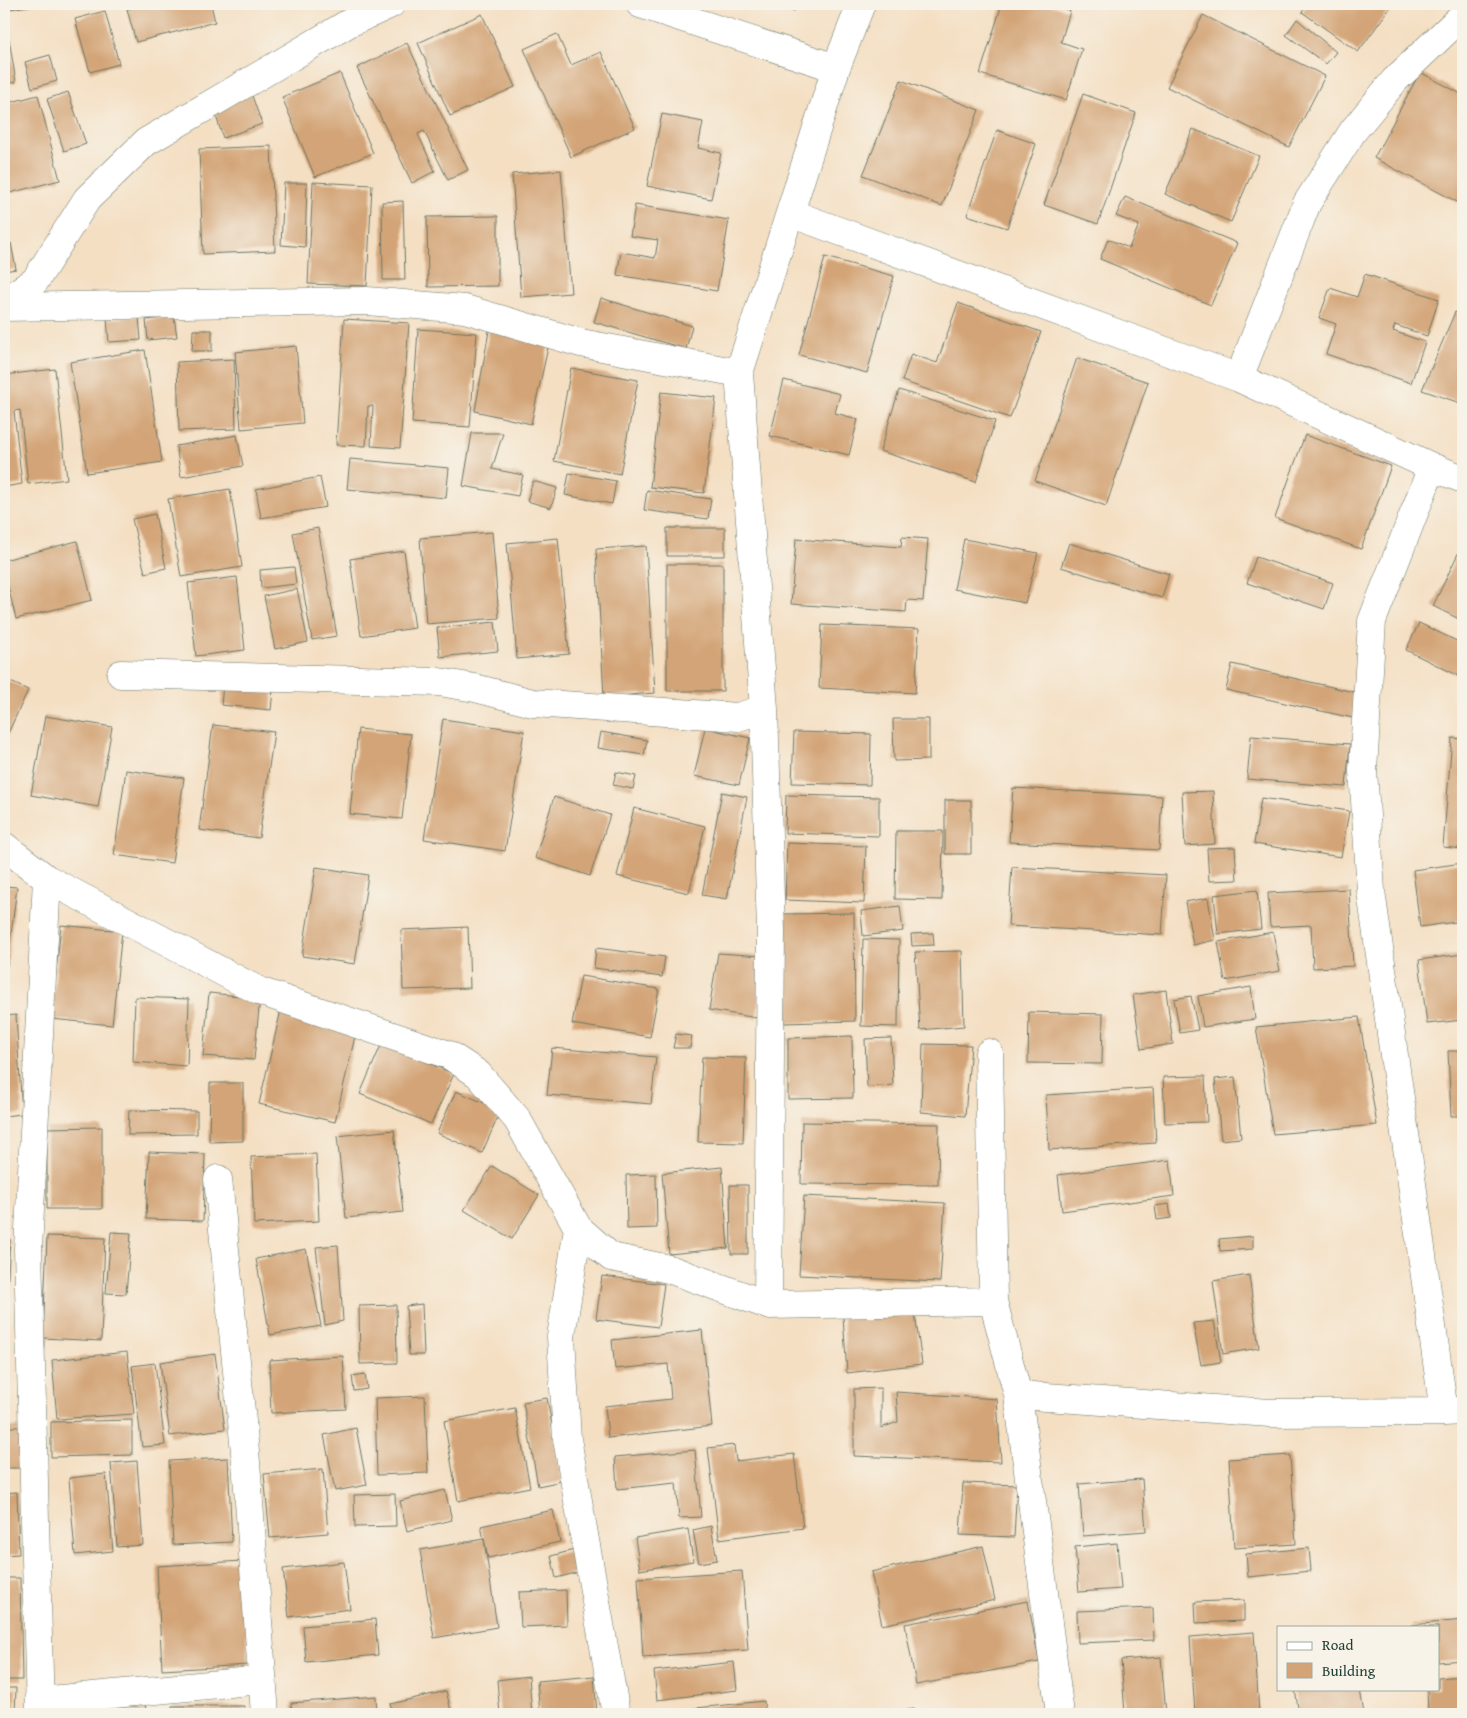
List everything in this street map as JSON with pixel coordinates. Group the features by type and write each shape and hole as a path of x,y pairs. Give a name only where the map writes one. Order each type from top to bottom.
{"street":[{"path":"4,302 35,281 87,199 146,142 349,23 391,4"},
{"path":"640,4 836,68"},
{"path":"768,1304 770,931 764,709 740,373 836,68 860,4"},
{"path":"1239,378 1307,203 1353,131 1395,80 1463,15"},
{"path":"790,214 1239,378 1463,480"},
{"path":"4,306 367,301 465,309 581,343 740,373"},
{"path":"1018,1396 1270,1413 1454,1411 1371,891 1363,770 1372,621 1432,467"},
{"path":"121,674 439,682 475,688 533,703 738,717 764,709"},
{"path":"4,846 47,879 259,991 449,1055 478,1074 517,1118 578,1228 611,1257 670,1269 768,1304 993,1301"},
{"path":"47,879 28,1249 40,1708 262,1680"},
{"path":"989,1053 993,1301 1018,1396 1060,1714"},
{"path":"218,1179 246,1462 265,1714"},
{"path":"578,1228 561,1337 567,1439 616,1714"}],"building":[{"path":"4,4 33,4 33,5 4,10"},
{"path":"148,4 211,4 215,22 136,42 127,9"},
{"path":"774,4 797,4 794,11"},
{"path":"1002,4 1047,4 1070,11 1061,42 1082,49 1066,100 980,74"},
{"path":"1308,4 1393,4 1358,52 1302,12"},
{"path":"105,11 119,64 90,72 75,19"},
{"path":"482,14 515,87 450,116 418,43"},
{"path":"1203,15 1325,76 1289,147 1167,87"},
{"path":"1297,19 1336,52 1326,64 1286,35"},
{"path":"557,34 571,65 601,52 635,128 571,157 524,49"},
{"path":"9,39 16,82 4,84 4,40"},
{"path":"407,43 468,170 448,180 424,131 418,134 435,171 412,183 357,68"},
{"path":"50,55 57,81 32,88 25,62"},
{"path":"1420,72 1463,95 1463,205 1374,158"},
{"path":"340,73 373,153 315,177 282,97"},
{"path":"901,80 979,110 942,206 863,175"},
{"path":"68,92 86,144 64,151 47,99"},
{"path":"251,93 262,124 223,138 213,106"},
{"path":"1083,94 1136,113 1098,224 1044,205"},
{"path":"38,95 60,180 6,194 4,186 4,104"},
{"path":"662,114 703,122 698,148 721,153 711,199 647,186"},
{"path":"1193,129 1259,156 1231,222 1165,194"},
{"path":"997,130 1036,144 1007,228 967,215"},
{"path":"271,146 275,251 203,254 199,149"},
{"path":"561,170 571,293 521,297 512,174"},
{"path":"313,182 372,185 367,286 308,284"},
{"path":"284,183 307,183 305,247 281,245"},
{"path":"1125,197 1237,243 1211,305 1100,259 1108,239 1129,248 1139,225 1116,216"},
{"path":"403,201 405,280 383,280 382,202"},
{"path":"635,205 729,220 717,291 617,275 621,252 655,258 658,240 630,236"},
{"path":"498,216 498,286 428,287 427,217"},
{"path":"11,243 16,269 4,271 4,245"},
{"path":"825,257 894,276 867,373 799,355"},
{"path":"1365,274 1439,299 1427,336 1395,325 1393,331 1425,342 1411,383 1326,354 1336,324 1319,318 1330,288 1357,297"},
{"path":"601,298 692,326 686,349 594,322"},
{"path":"958,303 1041,332 1010,418 902,381 911,354 937,363"},
{"path":"1455,312 1463,315 1463,404 1422,390"},
{"path":"139,317 141,340 109,342 107,319"},
{"path":"174,317 177,337 148,340 146,320"},
{"path":"344,319 409,323 400,448 371,446 373,406 368,406 366,446 336,445"},
{"path":"418,329 477,333 470,427 412,423"},
{"path":"193,330 212,330 212,351 192,351"},
{"path":"489,331 549,343 531,424 475,411"},
{"path":"296,346 303,423 241,429 235,352"},
{"path":"145,350 162,462 87,473 70,362"},
{"path":"1077,358 1148,382 1106,506 1035,481"},
{"path":"234,359 236,429 179,431 177,362"},
{"path":"571,368 638,380 620,474 554,461"},
{"path":"55,369 67,479 28,484 20,410 14,411 22,484 4,487 4,375"},
{"path":"784,380 840,394 835,413 858,419 849,455 770,436"},
{"path":"899,390 995,421 976,482 880,451"},
{"path":"661,392 716,398 704,493 650,487"},
{"path":"472,433 503,433 492,469 523,475 518,496 463,486"},
{"path":"237,435 243,466 181,477 176,446"},
{"path":"1305,435 1391,466 1361,549 1275,518"},
{"path":"350,459 449,468 446,498 347,489"},
{"path":"569,473 616,481 612,504 565,495"},
{"path":"320,477 326,507 261,518 256,489"},
{"path":"533,481 557,488 551,508 527,501"},
{"path":"230,489 242,567 181,577 168,499"},
{"path":"647,490 711,499 708,519 644,510"},
{"path":"155,514 166,568 145,573 132,519"},
{"path":"318,528 337,636 312,640 293,533"},
{"path":"667,528 725,528 725,556 667,556"},
{"path":"492,532 499,618 426,624 420,538"},
{"path":"902,537 928,539 923,601 907,600 906,612 791,604 796,539 901,547"},
{"path":"558,538 569,654 517,659 507,543"},
{"path":"964,539 1038,553 1025,603 954,589"},
{"path":"77,541 92,600 16,619 4,569 4,560"},
{"path":"1069,543 1169,574 1162,598 1061,567"},
{"path":"1463,543 1463,621 1433,606"},
{"path":"646,546 655,693 604,697 596,549"},
{"path":"404,551 415,628 361,636 350,559"},
{"path":"1256,557 1333,583 1324,609 1247,583"},
{"path":"667,564 723,564 723,691 667,691"},
{"path":"294,567 296,584 261,588 260,570"},
{"path":"237,577 245,650 196,656 188,583"},
{"path":"297,589 308,642 275,649 264,596"},
{"path":"495,622 498,651 440,657 437,628"},
{"path":"1419,623 1463,644 1463,678 1406,650"},
{"path":"822,625 919,629 915,693 819,688"},
{"path":"1232,664 1358,693 1353,718 1226,690"},
{"path":"4,679 28,690 4,742"},
{"path":"223,685 273,690 271,710 221,705"},
{"path":"45,716 112,727 98,807 31,795"},
{"path":"443,719 524,731 505,851 424,839"},
{"path":"893,719 929,719 929,760 894,761"},
{"path":"213,725 274,732 259,838 199,830"},
{"path":"705,728 750,738 739,785 694,776"},
{"path":"358,729 411,734 402,819 350,814"},
{"path":"601,732 647,740 644,755 598,748"},
{"path":"794,732 871,734 870,785 792,783"},
{"path":"1251,736 1350,744 1346,787 1247,779"},
{"path":"1452,738 1463,739 1463,849 1443,847"},
{"path":"126,770 184,778 172,863 114,855"},
{"path":"616,772 636,776 633,789 613,785"},
{"path":"1013,788 1162,796 1159,850 1009,842"},
{"path":"1213,791 1215,844 1185,846 1182,792"},
{"path":"722,792 747,797 727,899 702,895"},
{"path":"786,795 879,797 879,836 785,833"},
{"path":"554,797 610,815 590,876 535,858"},
{"path":"1261,798 1349,811 1341,857 1254,844"},
{"path":"945,800 971,800 971,854 945,854"},
{"path":"634,808 705,826 689,893 617,876"},
{"path":"896,831 943,831 942,900 895,899"},
{"path":"787,843 866,846 864,903 785,900"},
{"path":"1235,847 1237,880 1209,881 1207,848"},
{"path":"1463,863 1463,921 1420,927 1413,870"},
{"path":"316,867 368,875 355,964 302,956"},
{"path":"1012,867 1166,875 1162,935 1008,926"},
{"path":"4,886 17,887 7,966 4,966"},
{"path":"1349,889 1353,966 1313,968 1311,925 1270,927 1268,893"},
{"path":"1257,890 1261,929 1218,934 1214,895"},
{"path":"1208,898 1215,940 1193,945 1185,902"},
{"path":"900,906 903,931 863,936 861,911"},
{"path":"854,913 855,1021 784,1023 783,914"},
{"path":"61,925 122,931 112,1025 51,1019"},
{"path":"468,927 470,988 403,990 401,930"},
{"path":"1273,932 1280,971 1225,981 1218,942"},
{"path":"933,933 934,945 912,946 911,934"},
{"path":"863,939 899,940 898,1027 861,1026"},
{"path":"596,948 665,957 662,977 594,968"},
{"path":"962,951 964,1026 920,1030 915,952"},
{"path":"718,953 763,956 757,1018 709,1010"},
{"path":"1463,954 1463,1020 1427,1024 1419,960"},
{"path":"581,976 659,989 650,1037 572,1024"},
{"path":"1251,987 1255,1019 1203,1027 1198,996"},
{"path":"1166,990 1173,1044 1141,1049 1133,995"},
{"path":"209,993 260,998 254,1060 203,1056"},
{"path":"1191,996 1198,1030 1180,1033 1174,999"},
{"path":"135,997 189,999 187,1066 133,1062"},
{"path":"281,1010 357,1028 335,1122 259,1104"},
{"path":"1029,1012 1103,1014 1102,1064 1028,1063"},
{"path":"16,1015 22,1114 4,1116 4,1016"},
{"path":"1359,1017 1377,1125 1273,1134 1256,1027"},
{"path":"676,1034 692,1036 690,1048 673,1048"},
{"path":"852,1036 853,1098 788,1099 788,1038"},
{"path":"891,1038 893,1085 867,1087 865,1039"},
{"path":"382,1043 454,1074 431,1124 360,1094"},
{"path":"923,1044 971,1045 965,1116 921,1112"},
{"path":"552,1048 656,1057 651,1104 547,1095"},
{"path":"1448,1051 1463,1051 1463,1116 1451,1116"},
{"path":"702,1057 746,1058 743,1143 698,1142"},
{"path":"1205,1076 1207,1122 1165,1123 1163,1077"},
{"path":"1235,1077 1241,1138 1221,1140 1215,1079"},
{"path":"210,1083 243,1083 243,1141 209,1142"},
{"path":"1153,1088 1156,1143 1049,1150 1046,1095"},
{"path":"456,1091 501,1110 482,1153 437,1133"},
{"path":"129,1110 197,1111 197,1134 128,1135"},
{"path":"802,1122 939,1124 938,1185 801,1184"},
{"path":"102,1127 102,1209 47,1209 47,1128"},
{"path":"394,1130 403,1212 346,1218 337,1136"},
{"path":"149,1152 205,1154 203,1221 146,1219"},
{"path":"316,1154 319,1221 254,1224 251,1157"},
{"path":"1170,1160 1174,1196 1062,1211 1058,1175"},
{"path":"492,1166 539,1195 512,1239 464,1210"},
{"path":"722,1167 728,1248 669,1254 662,1173"},
{"path":"656,1174 657,1228 627,1229 626,1175"},
{"path":"730,1185 748,1185 748,1254 731,1254"},
{"path":"804,1196 945,1203 940,1282 799,1275"},
{"path":"1169,1204 1171,1218 1157,1220 1155,1206"},
{"path":"111,1232 131,1233 126,1294 106,1293"},
{"path":"47,1236 105,1238 101,1341 43,1338"},
{"path":"1253,1236 1253,1249 1220,1251 1219,1239"},
{"path":"4,1238 10,1239 5,1332 4,1332"},
{"path":"338,1245 343,1321 325,1325 316,1247"},
{"path":"306,1249 321,1326 270,1335 256,1259"},
{"path":"1249,1275 1259,1348 1223,1354 1213,1281"},
{"path":"602,1276 664,1284 658,1327 596,1319"},
{"path":"422,1304 424,1355 409,1355 406,1306"},
{"path":"396,1305 397,1363 360,1364 359,1306"},
{"path":"915,1314 922,1364 847,1373 843,1317"},
{"path":"1214,1321 1221,1362 1201,1365 1193,1323"},
{"path":"702,1330 712,1426 608,1438 605,1406 671,1399 668,1364 615,1369 612,1340"},
{"path":"127,1352 134,1414 57,1419 52,1360"},
{"path":"215,1354 225,1429 170,1436 160,1362"},
{"path":"4,1356 6,1356 7,1411 4,1411"},
{"path":"343,1356 346,1409 271,1413 269,1360"},
{"path":"155,1363 165,1445 142,1447 132,1366"},
{"path":"365,1374 367,1389 354,1391 352,1376"},
{"path":"881,1388 881,1428 898,1422 896,1392 997,1399 1001,1462 854,1456 854,1389"},
{"path":"425,1396 428,1473 377,1475 375,1398"},
{"path":"547,1398 562,1481 538,1486 523,1402"},
{"path":"515,1408 530,1487 458,1501 444,1421"},
{"path":"132,1420 132,1455 51,1457 51,1422"},
{"path":"4,1427 19,1427 21,1468 4,1468"},
{"path":"356,1428 367,1485 335,1491 324,1435"},
{"path":"734,1445 736,1461 794,1454 803,1528 719,1539 708,1448"},
{"path":"695,1450 701,1517 679,1518 676,1483 617,1489 615,1457"},
{"path":"1290,1455 1296,1544 1234,1548 1229,1459"},
{"path":"228,1458 232,1542 173,1545 169,1461"},
{"path":"137,1461 143,1545 117,1547 111,1463"},
{"path":"323,1469 328,1533 270,1538 264,1474"},
{"path":"106,1474 113,1551 75,1555 69,1478"},
{"path":"1142,1479 1146,1531 1083,1536 1079,1484"},
{"path":"963,1483 1017,1485 1014,1537 960,1535"},
{"path":"445,1490 452,1520 407,1531 400,1501"},
{"path":"17,1492 19,1554 4,1555 4,1493"},
{"path":"395,1494 396,1526 355,1527 354,1495"},
{"path":"553,1510 560,1542 488,1558 481,1526"},
{"path":"711,1526 717,1560 699,1563 693,1530"},
{"path":"688,1529 693,1561 640,1570 635,1538"},
{"path":"484,1539 497,1627 434,1638 420,1550"},
{"path":"1117,1543 1121,1589 1079,1592 1075,1547"},
{"path":"983,1546 995,1600 882,1625 871,1572"},
{"path":"1309,1548 1311,1571 1248,1577 1246,1554"},
{"path":"574,1550 579,1572 556,1578 551,1556"},
{"path":"243,1561 248,1665 162,1670 157,1566"},
{"path":"344,1562 350,1609 289,1617 283,1569"},
{"path":"742,1571 748,1650 643,1657 638,1578"},
{"path":"4,1578 20,1578 22,1680 4,1680"},
{"path":"566,1590 567,1625 521,1627 519,1592"},
{"path":"1244,1600 1244,1621 1196,1623 1195,1602"},
{"path":"1028,1601 1039,1662 916,1685 905,1624"},
{"path":"1153,1608 1154,1640 1078,1643 1077,1611"},
{"path":"375,1619 378,1655 306,1662 303,1626"},
{"path":"1463,1620 1463,1660 1440,1662 1440,1626 1412,1625"},
{"path":"1254,1632 1259,1714 1195,1714 1190,1637"},
{"path":"1161,1657 1166,1714 1125,1714 1121,1660"},
{"path":"734,1662 737,1690 657,1700 654,1671"},
{"path":"529,1676 532,1714 500,1714 497,1680"},
{"path":"594,1676 597,1714 540,1714 537,1681"},
{"path":"1463,1676 1463,1714 1428,1714 1427,1690 1440,1690 1440,1678"},
{"path":"4,1688 16,1688 15,1714 4,1714"},
{"path":"1295,1690 1360,1690 1364,1714 1299,1714"},
{"path":"446,1691 452,1714 393,1714 390,1704"},
{"path":"376,1696 377,1714 292,1714 291,1703"},
{"path":"764,1701 765,1714 658,1714 658,1712"},
{"path":"145,1702 146,1714 56,1714 55,1707"},
{"path":"172,1706 244,1706 244,1714 172,1714"},
{"path":"914,1709 915,1714 886,1714 886,1713"}]}
